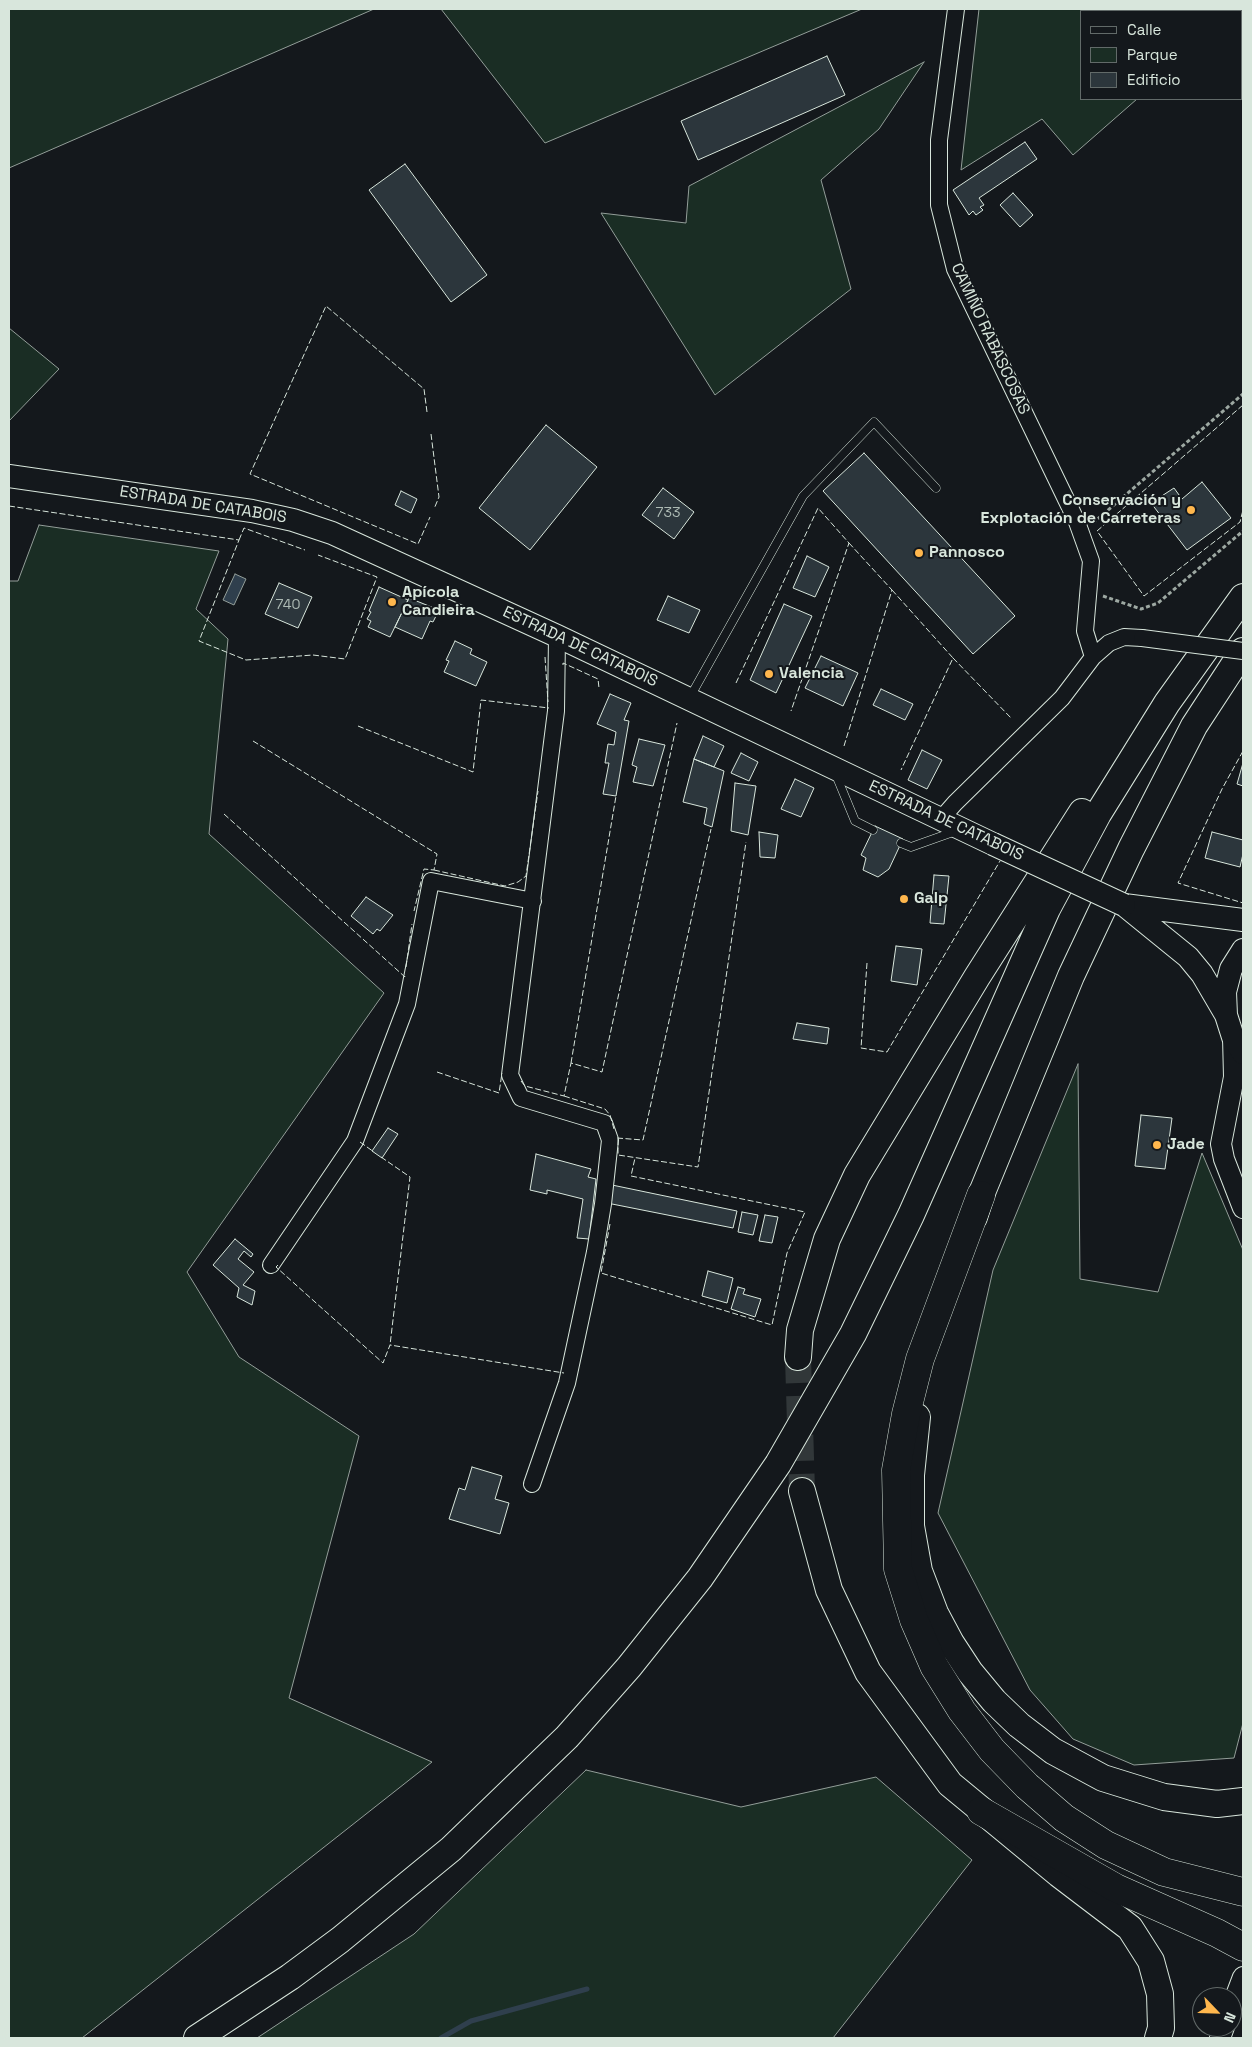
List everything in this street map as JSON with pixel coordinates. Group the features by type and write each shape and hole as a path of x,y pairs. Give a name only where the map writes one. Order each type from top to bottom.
{"highway":[{"path":"197,2038 312,1962 405,1889 451,1849 566,1737 629,1666 700,1578 778,1464 853,1334 915,1206 1047,909 1107,799 1145,736 1196,660 1243,597"},
{"path":"1243,651 1194,726 1130,848 1071,976 981,1194 920,1359 906,1414 896,1470 898,1569 914,1620 934,1666 962,1711 1010,1768 1064,1818 1106,1845 1164,1872 1243,1892"},
{"path":"798,1357 800,1330 827,1239 862,1167 1108,769 1154,701 1196,660"},
{"path":"981,1194 930,1366 916,1422 911,1475 911,1526 919,1571 935,1613 970,1672 994,1701 1019,1725 1067,1760 1103,1778 1164,1797 1217,1804 1243,1801"},
{"path":"802,1490 829,1590 868,1672 950,1784 981,1811 1130,1928 1151,1961 1160,1994 1161,2028 1158,2038"},
{"path":"981,1811 1116,1888 1217,1932 1243,1948"}],"main road":[{"name":"ESTRADA DE CATABOIS","path":"9,476 215,505 293,520 364,546 1124,905"},
{"path":"1124,905 1243,920"},
{"path":"1124,905 1188,957 1202,974 1226,1015 1238,1045"},
{"path":"1226,1015 1225,992 1231,969 1243,950"}],"street":[{"name":"CAMIÑO RABASCOSAS","path":"956,9 939,140 939,205 955,269 1082,533 1091,561 1085,631 1092,657"},
{"path":"532,1484 567,1383 595,1252 603,1204 610,1140 604,1123 521,1098 510,1075 556,711 557,636"},
{"path":"941,819 955,802 1062,698 1092,657 1109,642 1124,637 1142,638 1243,651"},
{"path":"271,1265 355,1141 407,1004 431,881 533,901"},
{"path":"1238,1045 1234,1077 1236,1110 1221,1144 1224,1159 1243,1208"}],"lane":[{"path":"689,699 803,496 874,422 936,488"},
{"path":"833,768 855,821 873,830"},
{"path":"901,843 911,847 962,829"}],"path":[{"path":"1082,533 1243,394"},
{"path":"1088,591 1141,609 1158,603 1243,531"}],"green space":[{"path":"9,9 374,9 9,168"},
{"path":"441,9 862,9 545,143"},
{"path":"979,9 1243,9 1242,30 1242,10 1080,10 1080,100 1136,100 1073,155 1042,119 961,170"},
{"path":"924,62 879,129 821,180 851,289 715,395 601,213 686,223 689,186"},
{"path":"9,328 59,369 9,421"},
{"path":"39,525 219,551 196,609 228,639 209,834 384,993 187,1272 239,1357 359,1436 289,1698 432,1762 82,2038 9,2038 9,581 18,581"},
{"path":"1078,1064 1080,1279 1158,1292 1202,1153 1243,1250 1243,1723 1234,1758 1134,1765 1073,1739 1030,1690 938,1513 993,1270"},
{"path":"586,1770 741,1807 876,1777 972,1860 833,2038 257,2038 414,1934"}],"water":[{"path":"235,574 246,579 234,605 223,600"}],"building":[{"path":"827,56 845,95 698,160 681,121"},
{"path":"1025,142 1037,159 979,198 984,205 980,207 983,210 976,215 973,211 969,215 953,190"},
{"path":"405,164 487,275 451,302 369,190"},
{"path":"1013,193 1033,215 1020,227 1000,205"},
{"path":"546,425 597,467 530,550 479,508"},
{"name":"Pannosco","path":"864,453 1015,616 973,654 823,491"},
{"name":"Conservación y Explotación de Carreteras","path":"1202,482 1231,518 1187,550 1151,503 1174,488 1182,499"},
{"path":"663,488 694,512 674,539 642,515"},
{"path":"401,491 417,499 411,513 395,505"},
{"path":"807,556 829,567 815,597 793,588"},
{"path":"279,583 312,597 298,628 265,614"},
{"path":"379,587 408,600 390,637 368,627 371,621 367,619 371,612 369,611"},
{"path":"668,596 700,610 689,633 657,620"},
{"path":"409,598 439,610 433,622 430,621 422,639 395,627"},
{"path":"784,604 812,616 776,693 750,680"},
{"path":"455,641 472,649 470,654 487,662 476,686 444,672 449,661 446,660"},
{"path":"821,656 858,673 843,706 805,688"},
{"path":"881,689 913,704 905,720 873,705"},
{"path":"610,694 631,703 624,720 629,721 616,796 603,794 609,763 605,763 608,744 614,745 616,732 597,724"},
{"path":"703,736 724,746 714,767 694,759"},
{"path":"639,739 665,745 653,786 633,782 637,767 632,765"},
{"path":"922,750 942,760 927,789 908,780"},
{"path":"741,753 758,762 749,781 731,773"},
{"path":"694,759 724,771 712,827 704,824 707,808 683,802"},
{"path":"1243,763 1243,786 1237,784"},
{"path":"795,779 814,788 801,817 781,809"},
{"path":"735,783 756,786 748,835 731,831"},
{"path":"875,826 903,839 889,869 878,877 863,870 866,858 861,855"},
{"path":"759,832 778,835 775,858 760,857"},
{"path":"1212,832 1243,840 1243,854 1240,867 1205,858"},
{"path":"934,875 949,876 944,924 930,923"},
{"path":"366,897 393,915 380,931 377,929 373,934 351,916"},
{"path":"896,946 922,949 917,985 891,981"},
{"path":"797,1023 829,1028 827,1044 793,1039"},
{"path":"1141,1115 1172,1118 1165,1169 1135,1166"},
{"path":"388,1128 398,1134 382,1158 372,1151"},
{"path":"536,1154 591,1169 588,1177 596,1179 589,1239 577,1238 583,1199 547,1190 547,1194 530,1190"},
{"path":"612,1185 737,1211 733,1228 607,1203"},
{"path":"742,1212 758,1215 753,1235 738,1232"},
{"path":"765,1215 778,1217 772,1243 759,1241"},
{"path":"235,1239 253,1254 251,1257 244,1251 238,1259 254,1272 243,1285 255,1291 252,1305 237,1297 239,1288 213,1265"},
{"path":"708,1271 733,1278 727,1303 702,1296"},
{"path":"738,1287 745,1289 743,1294 761,1299 755,1317 731,1309"},
{"path":"472,1467 502,1476 495,1499 509,1503 500,1534 449,1519 459,1488 465,1490"}],"waterway":[{"path":"441,2038 471,2021 587,1989"}],"tunnel":[{"path":"798,1357 802,1491"}],"fence":[{"path":"427,412 424,389 326,306 250,474 418,544 430,517"},
{"path":"1243,405 1097,531 1144,596 1240,522 1243,510"},
{"path":"431,434 439,497 434,509"},
{"path":"9,506 239,540 199,641 246,660 313,655 345,659 377,577 318,555"},
{"path":"736,683 818,508 849,543 791,711"},
{"path":"239,540 244,528 305,550"},
{"path":"844,746 892,590 849,543"},
{"path":"892,590 953,658 901,770"},
{"path":"545,657 548,702"},
{"path":"953,658 1012,719"},
{"path":"563,665 563,663 598,679 599,688"},
{"path":"358,726 473,772 481,700 549,708"},
{"path":"521,1081 525,1086 564,1096 571,1063 602,1072 677,723"},
{"path":"253,741 437,854 434,870 424,869 414,911"},
{"path":"1243,751 1222,789 1178,883 1243,903"},
{"path":"434,870 505,886 518,882 526,876 538,791"},
{"path":"571,1063 616,796"},
{"path":"224,814 405,977 405,974"},
{"path":"617,1138 643,1140 711,829"},
{"path":"618,1139 618,1155 698,1167 746,842"},
{"path":"867,963 861,1048 887,1052 1000,861"},
{"path":"406,967 412,924"},
{"path":"437,1072 499,1093 502,1073"},
{"path":"564,1096 605,1109 610,1115 614,1129"},
{"path":"360,1142 374,1152"},
{"path":"381,1157 410,1177 390,1345"},
{"path":"610,1224 601,1273 772,1325 787,1253 805,1212 631,1176 635,1158"},
{"path":"278,1265 276,1267 383,1363 390,1345 564,1373"}],"place":[{"name":"Conservación y Explotación de Carreteras","path":"1191,510"},
{"name":"Pannosco","path":"919,553"},
{"name":"Apícola Candieira","path":"392,602"},
{"name":"Valencia","path":"769,674"},
{"name":"Galp","path":"904,899"},
{"name":"Jade","path":"1157,1145"}]}
